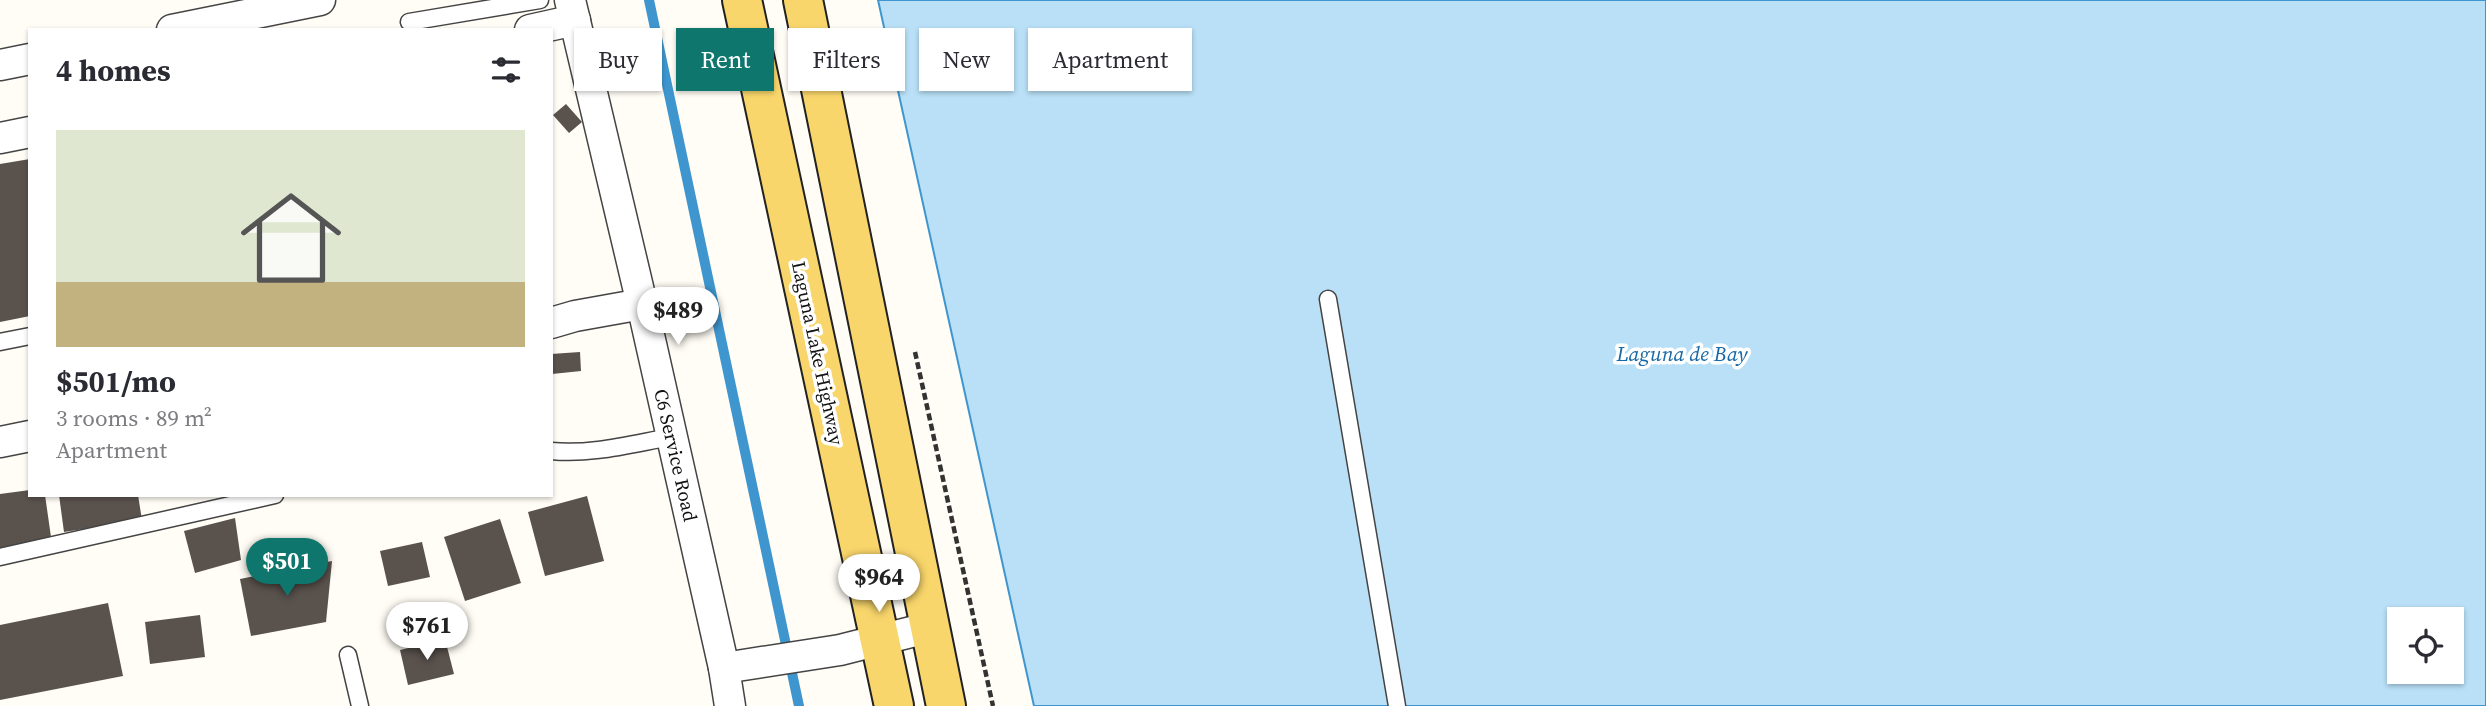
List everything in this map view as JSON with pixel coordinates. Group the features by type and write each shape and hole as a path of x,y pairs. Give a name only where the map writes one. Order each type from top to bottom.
{"main road":[{"name":"Laguna Lake Highway","path":"742,0 894,706"},
{"path":"803,0 946,706"}],"street":[{"path":"182,28 320,0"},
{"path":"534,28 573,10"},
{"name":"C6 Service Road","path":"573,10 671,437 736,666 730,706"},
{"path":"0,65 28,59"},
{"path":"0,138 28,132"},
{"path":"553,322 642,304"},
{"path":"0,442 28,436"},
{"path":"736,666 840,650 931,627"}],"lane":[{"path":"409,22 540,0"},
{"path":"1328,299 1397,706"},
{"path":"0,342 28,336"},
{"path":"553,451 593,451 671,437"},
{"path":"0,557 266,497"},
{"path":"348,655 360,706"}],"water":[{"name":"Laguna de Bay","path":"878,0 2486,0 2486,706 1034,706 898,91 905,91 905,28 884,28"}],"building":[{"path":"566,104 582,122 569,133 553,115"},
{"path":"28,159 28,316 0,322 0,164"},
{"path":"580,352 581,371 553,374 553,354"},
{"path":"28,490 28,497 45,497 52,544 0,552 0,494"},
{"path":"587,496 604,561 545,576 528,512"},
{"path":"59,497 138,497 142,520 64,532"},
{"path":"235,518 241,560 195,573 184,531"},
{"path":"500,519 521,583 465,601 444,537"},
{"path":"422,542 430,577 388,586 380,551"},
{"path":"332,561 326,622 251,636 240,579"},
{"path":"108,603 123,676 0,700 0,625"},
{"path":"200,615 205,657 150,664 145,622"},
{"path":"445,639 454,674 408,685 400,650"}],"waterway":[{"path":"649,0 799,706"}]}
